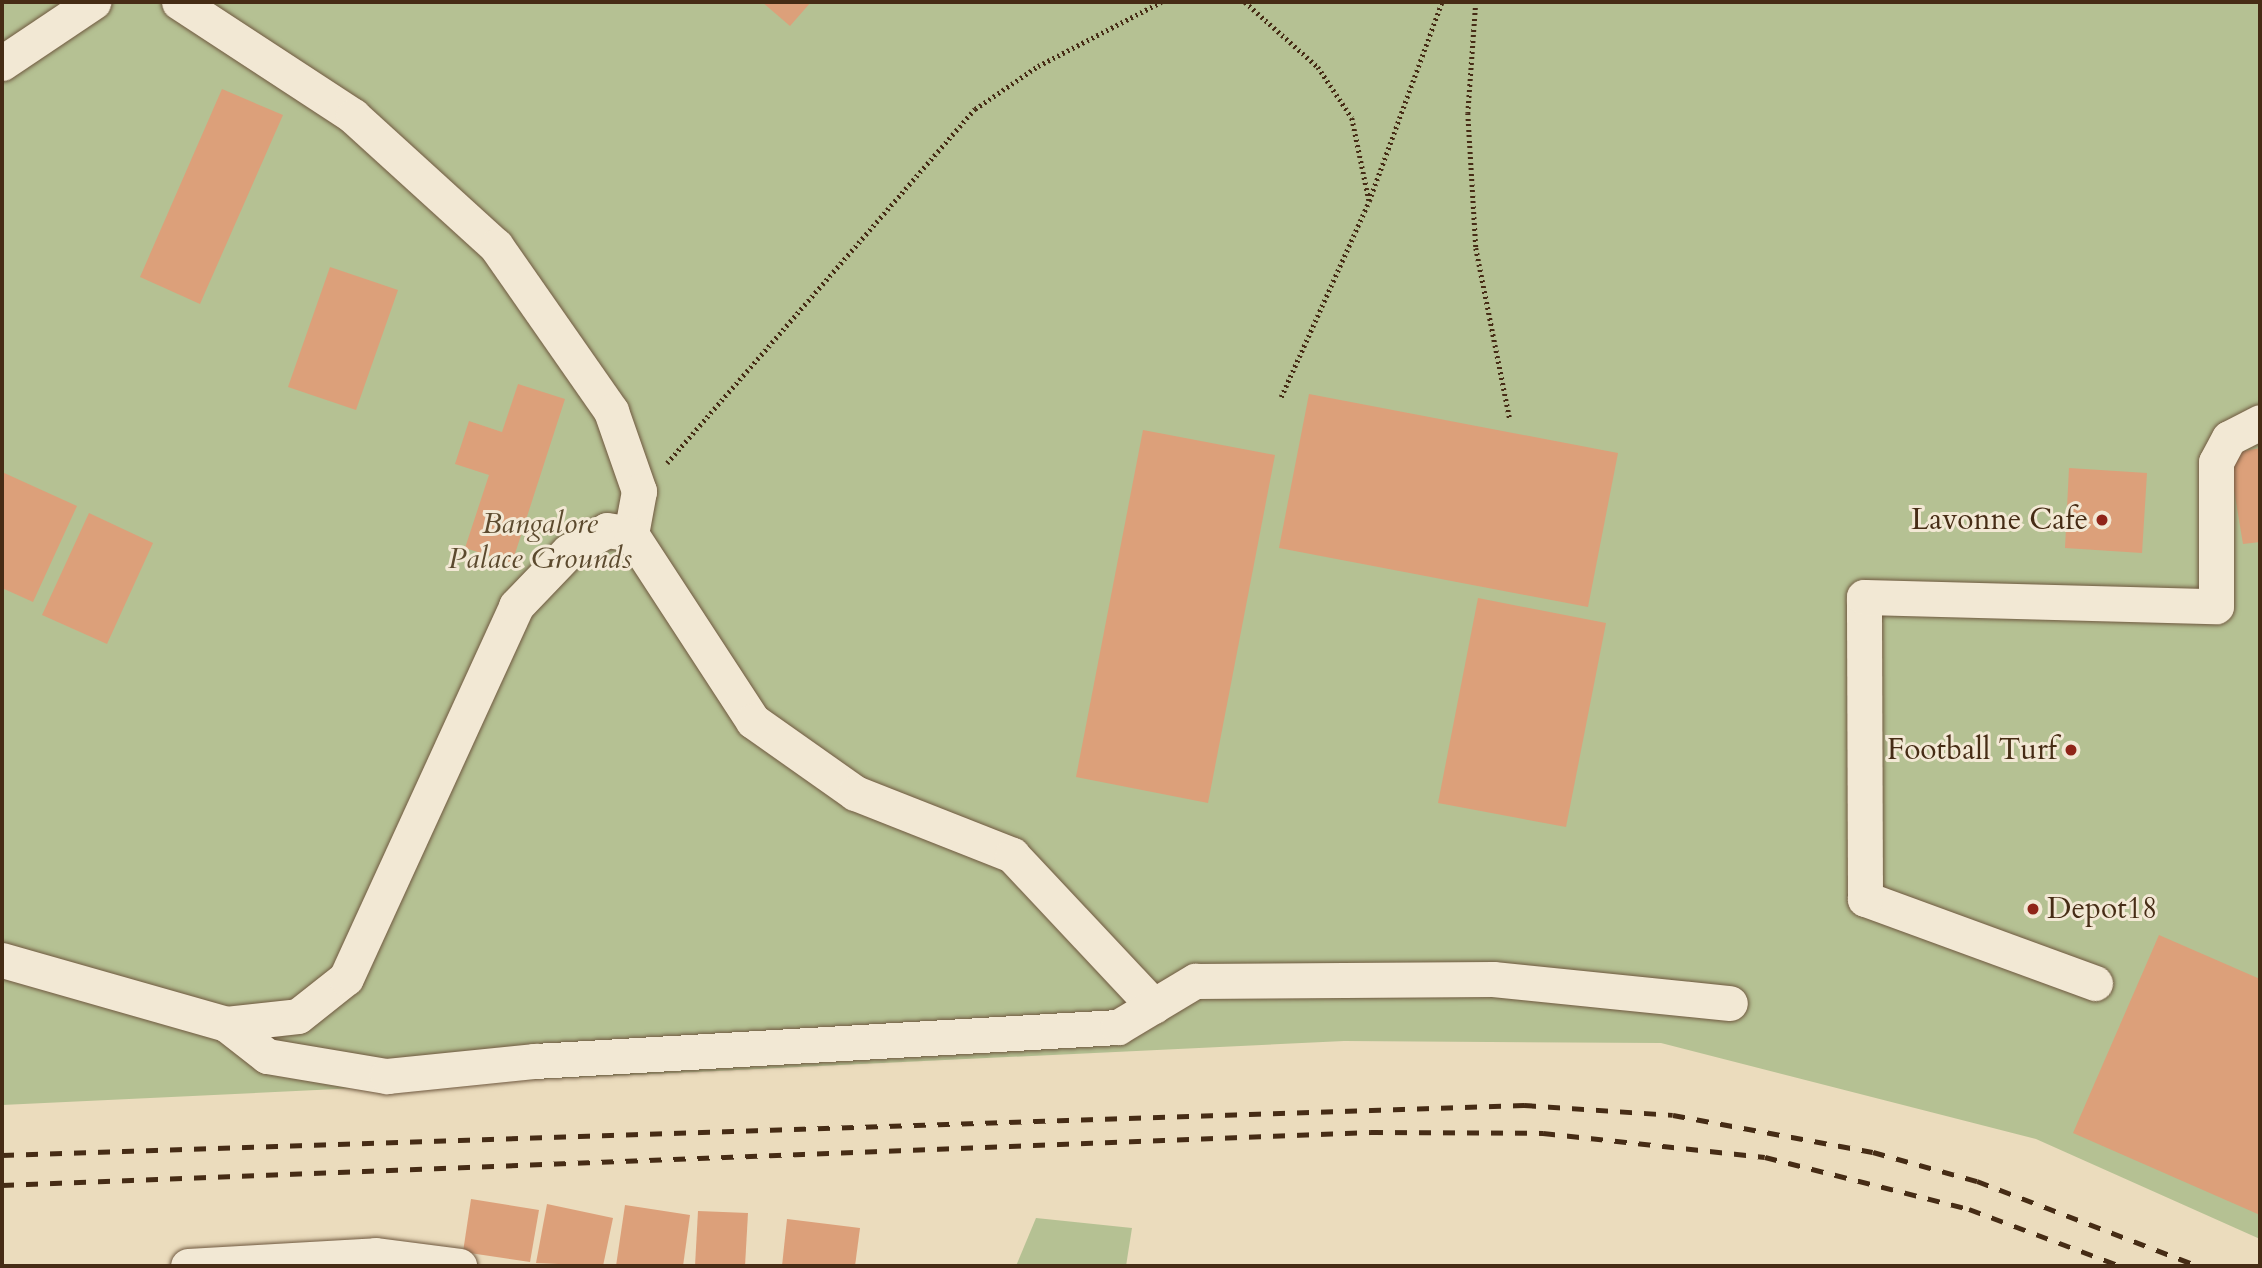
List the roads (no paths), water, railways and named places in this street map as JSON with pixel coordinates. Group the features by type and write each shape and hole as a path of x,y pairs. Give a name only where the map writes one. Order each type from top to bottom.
{"street":[{"path":"2,63 93,2"},
{"path":"180,2 353,116 496,246 611,411 639,491 631,534 753,721 855,793 1012,855 1154,1006"},
{"path":"2095,984 1865,899 1864,597 2216,606 2216,462 2230,438 2260,422"},
{"path":"226,1024 298,1016 346,978 516,606 569,551 607,530 631,534"},
{"path":"2,960 226,1024 267,1056 387,1076 535,1061 1118,1027 1195,981 1493,979 1730,1003"},
{"path":"188,1266 376,1261 459,1266"}],"railway":[{"path":"2,1155 1524,1105 1673,1115 1873,1152 1977,1181 2199,1266"},
{"path":"2,1185 1371,1132 1543,1133 1765,1157 1969,1209 2121,1266"}],"place":[{"name":"Lavonne Cafe","path":"2102,520"},
{"name":"Football Turf","path":"2071,750"},
{"name":"Depot18","path":"2033,909"}],"park label":[{"name":"Bangalore Palace Grounds","path":"540,541"}]}
